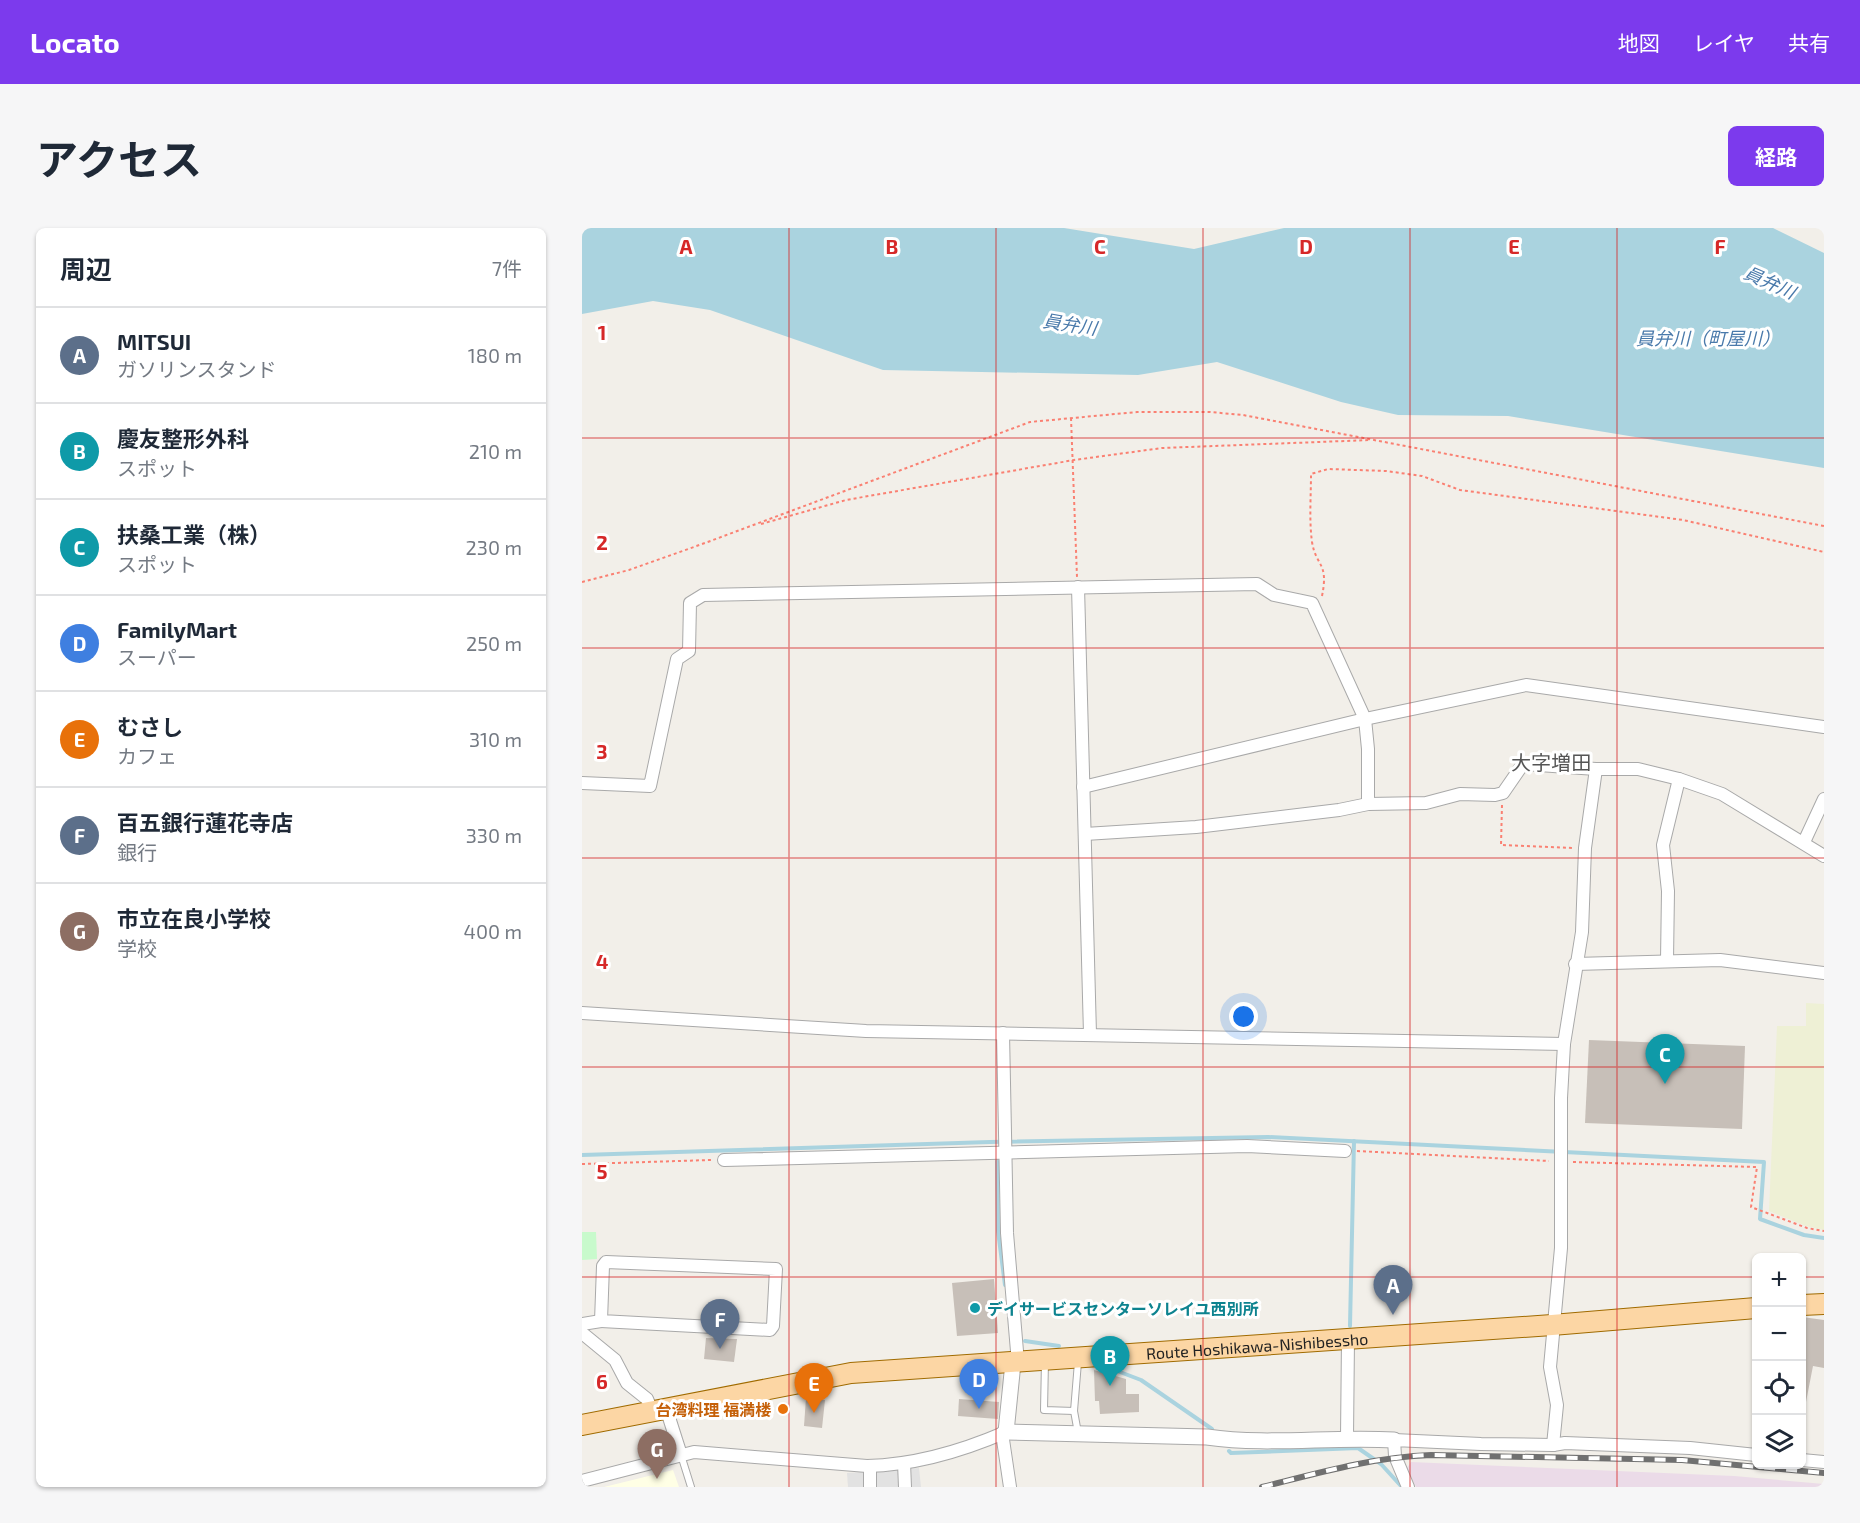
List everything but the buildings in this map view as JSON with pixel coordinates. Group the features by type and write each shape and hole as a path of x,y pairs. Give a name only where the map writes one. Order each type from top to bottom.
{"main road":[{"path":"1806,1305 1824,1304"},
{"name":"Route Hoshikawa-Nishibessho","path":"582,1425 851,1373 1552,1325 1752,1308"}],"street":[{"path":"582,783 650,786 677,659 689,651 690,603 703,595 1257,584 1274,594 1312,603 1365,719 1368,749 1368,804"},
{"path":"1078,587 1090,1034"},
{"path":"1083,787 1365,719 1526,685 1824,727"},
{"path":"1085,834 1196,827 1340,810 1368,804 1426,803 1460,794 1496,795 1503,793 1523,764 1596,770 1638,769 1679,779 1722,794 1824,856"},
{"path":"1553,1445 1557,1405 1550,1367 1552,1325 1561,1248 1564,1044 1575,964 1582,932 1585,848 1596,770"},
{"path":"1667,960 1668,891 1663,845 1679,779"},
{"path":"1804,842 1824,799"},
{"path":"1575,964 1720,960 1824,973"},
{"path":"582,1013 798,1028 1564,1044"},
{"path":"1003,1034 1007,1233 1016,1363 1004,1432 1010,1487"},
{"path":"724,1160 1247,1146 1345,1151"},
{"path":"582,1324 601,1321 770,1330 773,1326 776,1269 606,1262 603,1266 601,1321"},
{"path":"582,1333 615,1360 627,1383 659,1410 681,1455"},
{"path":"1347,1437 1348,1339"},
{"path":"582,1481 694,1452 870,1466 904,1463 981,1443 1004,1432 1207,1437 1231,1440 1347,1437 1553,1445 1565,1443 1690,1448 1752,1455"},
{"path":"1394,1440 1395,1456 1408,1487"},
{"path":"1806,1460 1824,1462"},
{"path":"904,1463 905,1487"},
{"path":"870,1466 870,1487"}],"lane":[{"path":"1078,1433 1074,1410 1079,1358"},
{"path":"1045,1361 1044,1410 1074,1410"},
{"path":"681,1455 690,1487"}],"path":[{"path":"582,582 629,570 747,528 1030,422 1137,412 1210,412 1375,440 1824,526"},
{"path":"1071,418 1078,587"},
{"path":"747,528 846,500 1074,460 1162,448 1306,445 1375,440"},
{"path":"1316,613 1325,572 1314,550 1312,538 1311,474 1328,469 1386,471 1422,476 1461,490 1683,520 1824,552"},
{"path":"1503,793 1501,844 1585,848"},
{"path":"1362,1151 1562,1155 1757,1167 1752,1207 1807,1228 1824,1231"},
{"path":"582,1164 724,1160"}],"shaded area":[{"path":"1806,1003 1824,1004 1824,1230 1806,1226 1769,1211 1777,1026 1806,1026"},
{"path":"1411,1462 1734,1476 1824,1484 1824,1487 1416,1487 1407,1468"},
{"path":"919,1468 921,1487 848,1487 847,1473"},
{"path":"673,1470 679,1487 604,1487"}],"green space":[{"path":"582,1232 596,1232 597,1259 582,1260"}],"water":[{"name":"員弁川（町屋川）","path":"582,228 1064,228 1194,249 1284,228 1773,228 1824,253 1824,468 1508,416 1398,415 1341,402 1217,362 1138,375 883,370 710,310 653,301 582,314"}],"waterway":[{"path":"582,1155 990,1142 1268,1137 1764,1162 1760,1219 1804,1235 1824,1238"},
{"path":"1350,1326 1354,1141"},
{"path":"997,1161 998,1231 1005,1285"},
{"path":"1025,1341 1059,1346"},
{"path":"1099,1364 1141,1380 1212,1429"},
{"path":"1229,1451 1231,1453 1358,1448 1381,1464 1402,1487"}],"railway":[{"path":"1262,1487 1367,1462 1431,1455 1682,1460 1824,1473"}],"place":[{"name":"扶桑工業（株）","path":"1665,1084"},
{"name":"デイサービスセンターソレイユ西別所","path":"975,1308"},
{"name":"MITSUI","path":"1393,1315"},
{"name":"百五銀行蓮花寺店","path":"720,1349"},
{"name":"慶友整形外科","path":"1110,1386"},
{"name":"台湾料理 福満楼","path":"783,1409"},
{"name":"FamilyMart","path":"979,1409"},
{"name":"むさし","path":"814,1413"},
{"name":"市立在良小学校","path":"657,1479"}],"district":[{"name":"大字増田","path":"1551,762"}],"water label":[{"name":"員弁川","path":"1770,282"},
{"name":"員弁川","path":"1070,324"}]}
